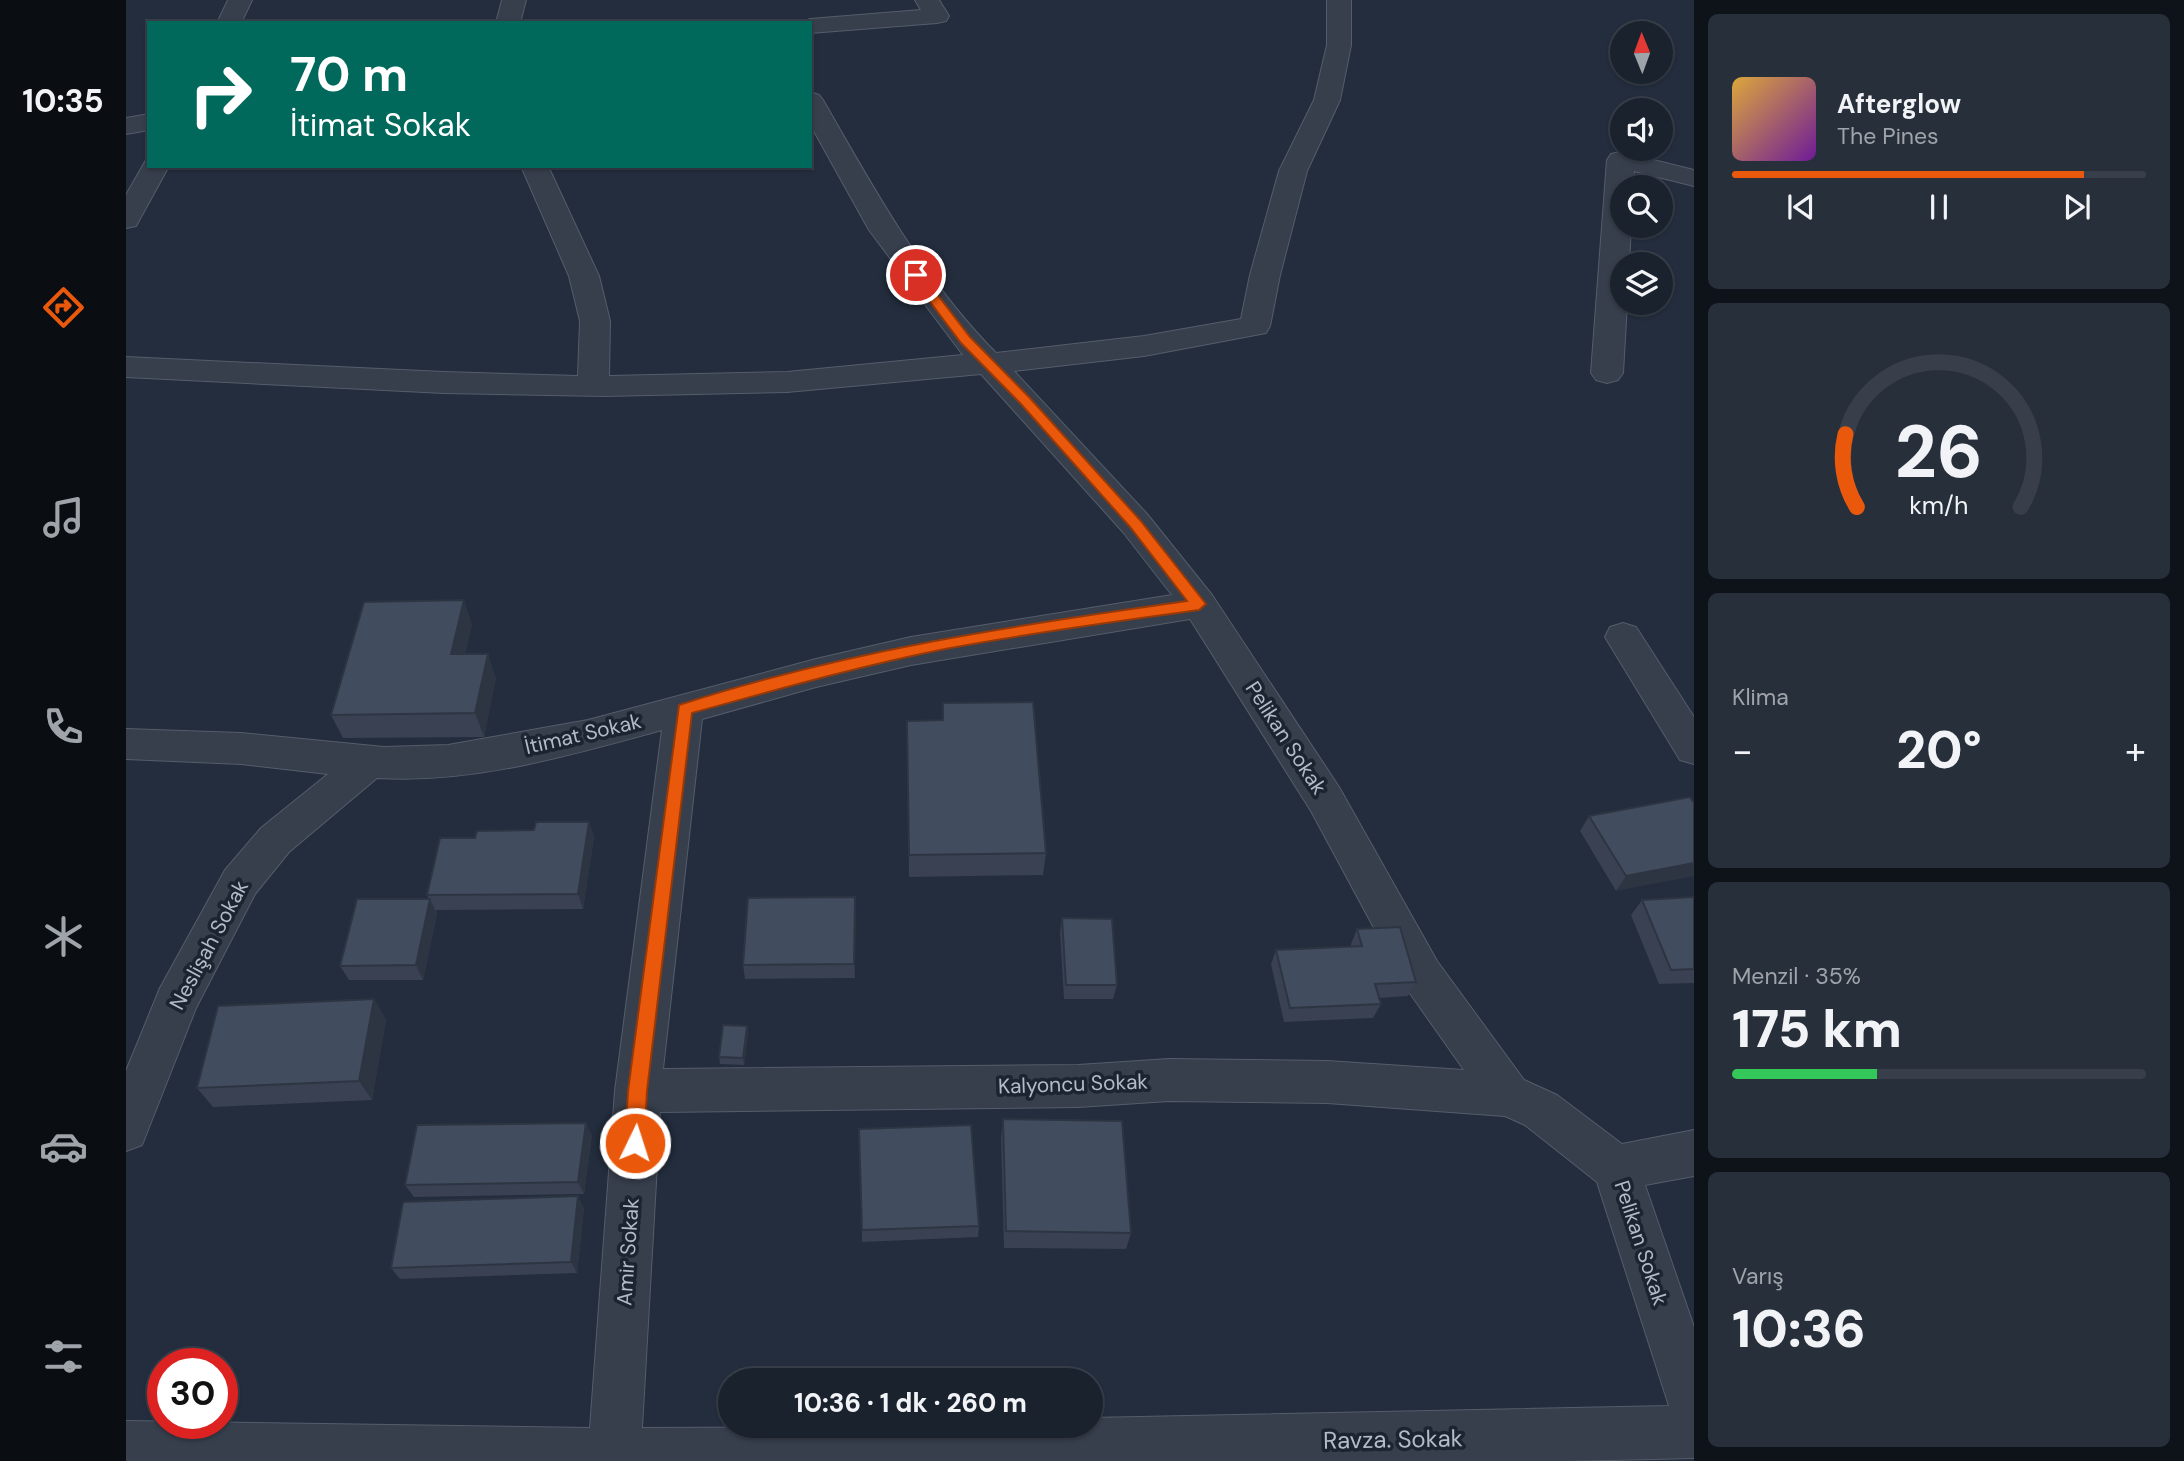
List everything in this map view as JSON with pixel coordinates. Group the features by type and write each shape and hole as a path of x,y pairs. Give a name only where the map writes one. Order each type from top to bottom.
{"street":[{"path":"230,21 240,0"},
{"path":"509,21 514,0"},
{"path":"812,26 937,16 927,0"},
{"path":"126,367 384,380 593,384 764,383 1086,355 1185,341 1255,326 1265,275 1293,171 1327,100 1339,45 1339,0"},
{"name":"Pelikan Sokak","path":"812,104 883,230 966,340 1135,523 1199,604 1325,799 1422,975 1508,1095 1541,1110 1616,1168 1694,1403"},
{"path":"126,126 147,122"},
{"path":"1607,373 1621,160 1694,178"},
{"path":"126,220 155,168"},
{"path":"535,168 584,276 595,321 593,384"},
{"name":"İtimat Sokak","path":"126,744 213,746 367,764 447,761 573,739 816,673 943,644 1042,626 1199,604"},
{"path":"1623,637 1694,750"},
{"name":"Amir Sokak","path":"614,1458 638,1091 684,709"},
{"name":"Neslişah Sokak","path":"126,1129 176,1002 240,883 275,840 367,764"},
{"name":"Kalyoncu Sokak","path":"638,1091 1078,1086 1169,1080 1327,1082 1508,1095"},
{"path":"1616,1168 1694,1153"},
{"name":"Ravza. Sokak","path":"126,1447 614,1458 1694,1433"}],"building":[{"path":"464,600 451,654 488,654 475,713 331,715 364,602"},
{"path":"1033,702 1046,853 909,855 907,721 943,720 943,703"},
{"path":"1690,797 1694,803 1694,863 1626,876 1589,816"},
{"path":"536,822 589,822 578,894 427,895 440,838 475,838 477,831 534,830"},
{"path":"855,897 854,964 743,965 748,898"},
{"path":"1694,897 1694,969 1671,970 1642,900"},
{"path":"357,899 430,899 416,965 340,966"},
{"path":"1062,918 1112,919 1117,985 1066,985"},
{"path":"1400,927 1416,982 1375,984 1381,1004 1290,1008 1276,950 1362,946 1357,929"},
{"path":"374,999 359,1081 197,1088 218,1006"},
{"path":"723,1025 747,1026 743,1058 719,1057"},
{"path":"1003,1119 1122,1121 1131,1233 1006,1231"},
{"path":"586,1123 578,1182 405,1185 417,1125"},
{"path":"971,1125 979,1226 862,1230 859,1129"},
{"path":"578,1196 571,1262 391,1268 403,1202"}],"route":[{"path":"635,1143 638,1091 684,709 816,673 943,644 1042,626 1199,604 1135,523 966,340 916,275"}]}
